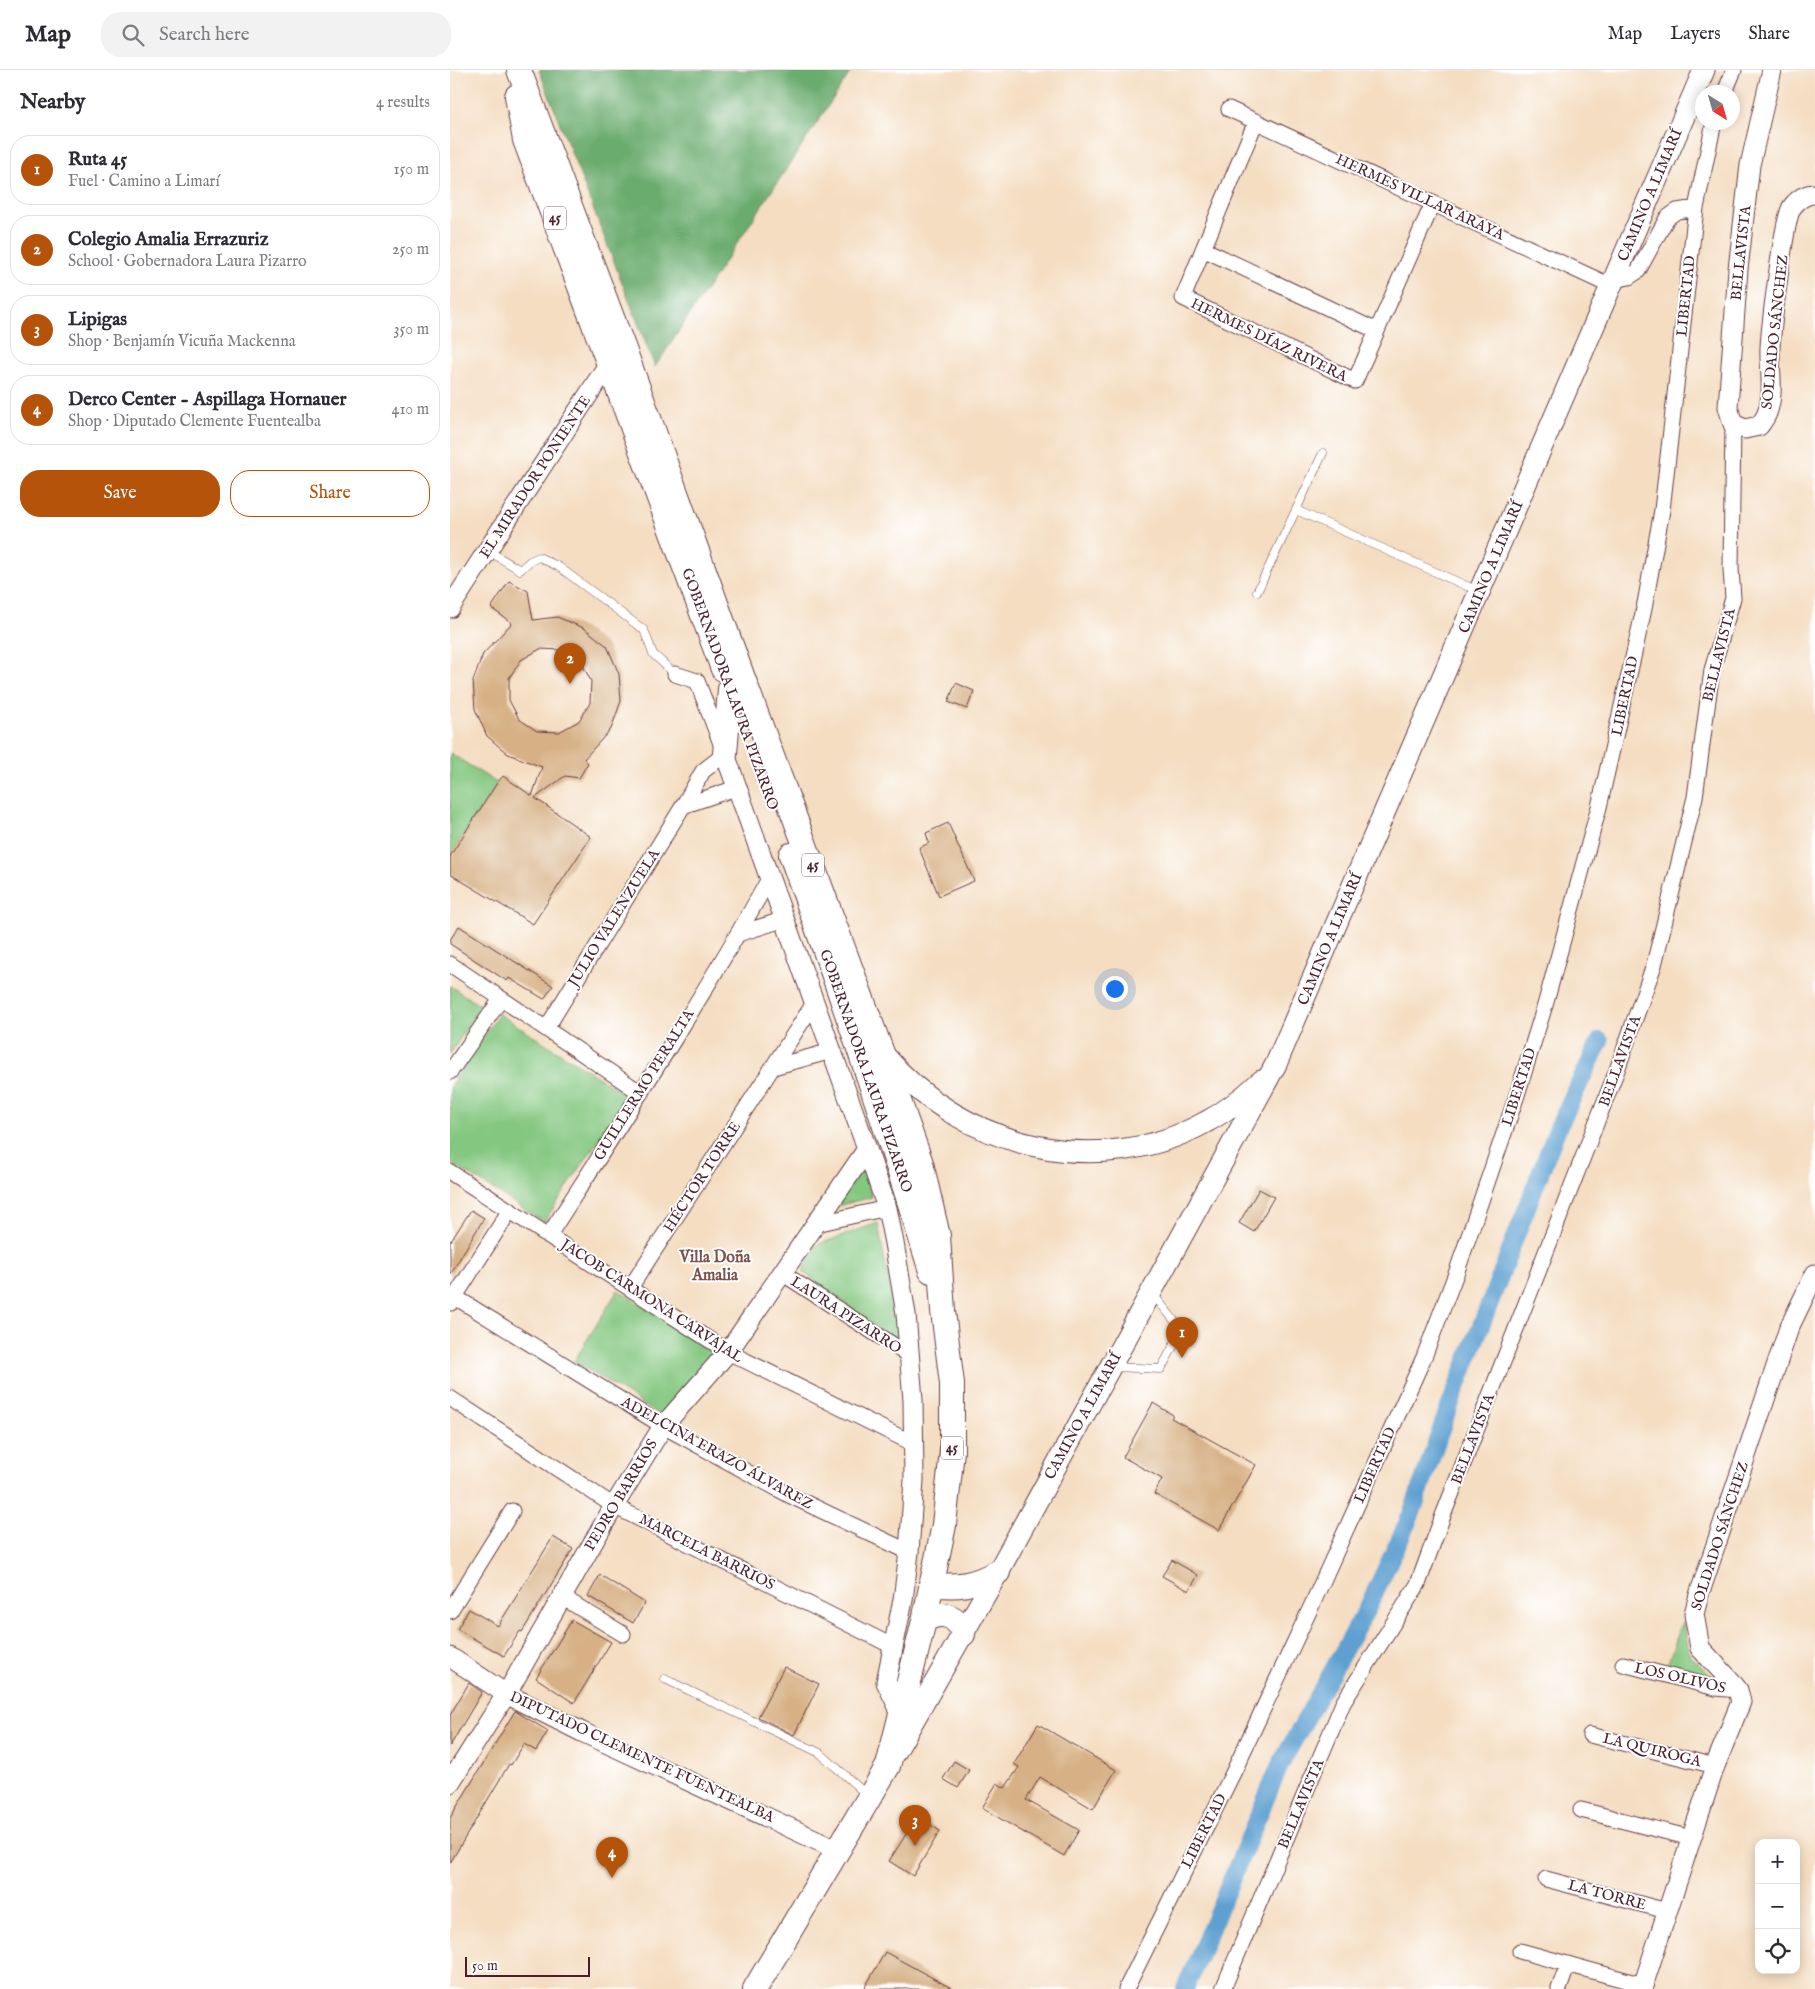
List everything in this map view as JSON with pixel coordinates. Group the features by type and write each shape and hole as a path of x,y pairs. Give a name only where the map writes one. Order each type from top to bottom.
{"main road":[{"name":"GOBERNADORA LAURA PIZARRO","path":"512,70 525,140 617,358 743,678 921,1163 938,1236 943,1311 952,1384 952,1451 944,1526 924,1621 888,1766 755,1989"},
{"name":"GOBERNADORA LAURA PIZARRO","path":"519,70 730,689 832,967 899,1168 943,1311"},
{"name":"CAMINO A LIMARÍ","path":"888,1766 998,1572 1276,1064 1704,70"},
{"path":"725,754 730,689"},
{"path":"832,967 882,1053"},
{"name":"CAMINO A LIMARÍ","path":"882,1053 911,1084 953,1115 992,1133 1025,1144 1050,1149 1077,1151 1129,1148 1180,1134 1228,1109 1245,1096 1276,1064"},
{"path":"1204,1123 1230,1149"},
{"path":"931,1584 965,1586 979,1582 998,1572"},
{"path":"924,1621 938,1614 949,1616 958,1623 963,1634"}],"street":[{"path":"1728,85 1734,70"},
{"name":"BELLAVISTA","path":"1223,1989 1343,1703 1418,1584 1617,1070 1654,965 1695,797 1712,670 1733,598 1731,569 1733,424 1728,407 1739,259 1750,165 1772,70"},
{"name":"HERMES VILLAR ARAYA","path":"1229,109 1612,283"},
{"path":"1256,121 1204,249 1377,331 1433,203"},
{"name":"LIBERTAD","path":"1126,1989 1238,1762 1311,1607 1424,1357 1460,1262 1516,1098 1546,1002 1597,816 1644,610 1662,510 1696,208 1712,130"},
{"name":"SOLDADO SÁNCHEZ","path":"1733,424 1745,429 1753,428 1759,426 1767,414 1770,399 1770,348 1787,226 1791,208 1808,194 1815,194"},
{"path":"1612,283 1630,277 1638,271 1667,218 1677,211 1696,208"},
{"name":"HERMES DÍAZ RIVERA","path":"1204,249 1183,298 1355,381 1377,331"},
{"name":"EL MIRADOR PONIENTE","path":"450,608 617,358"},
{"name":"GOBERNADORA LAURA PIZARRO","path":"675,674 697,681 785,918 887,1208 901,1279 910,1356 914,1444 909,1552 894,1647 886,1682 901,1713"},
{"name":"JULIO VALENZUELA","path":"546,1029 703,771 725,754"},
{"path":"683,806 736,788"},
{"name":"GUILLERMO PERALTA","path":"549,1235 641,1093 738,934 770,877"},
{"path":"738,934 785,918"},
{"path":"450,964 641,1093"},
{"path":"451,1069 501,999"},
{"name":"HÉCTOR TORRE","path":"630,1288 814,1003"},
{"path":"773,1066 832,1051"},
{"name":"PEDRO BARRIOS","path":"450,1783 506,1694 614,1506 663,1426 728,1352 867,1149"},
{"name":"JACOB CARMONA CARVAJAL","path":"450,1172 728,1352 914,1444"},
{"path":"816,1224 887,1208"},
{"path":"453,1301 510,1210"},
{"name":"LAURA PIZARRO","path":"782,1273 910,1356"},
{"name":"SOLDADO SÁNCHEZ","path":"1738,1690 1700,1648 1694,1614 1789,1328 1815,1274"},
{"name":"ADELCINA ERAZO ÁLVAREZ","path":"453,1301 663,1426 789,1495 909,1552"},
{"name":"MARCELA BARRIOS","path":"450,1398 614,1506 894,1647"},
{"path":"450,1611 512,1511"},
{"path":"562,1597 624,1634"},
{"name":"DIPUTADO CLEMENTE FUENTEALBA","path":"450,1656 506,1694 582,1732 838,1850"},
{"name":"LOS OLIVOS","path":"1623,1664 1716,1688 1738,1690"},
{"path":"1520,1950 1642,1987 1715,1766 1741,1702 1738,1690"},
{"name":"LA QUIROGA","path":"1590,1735 1715,1766"},
{"path":"1581,1810 1691,1838"},
{"name":"LA TORRE","path":"1546,1879 1667,1911"},
{"path":"1559,1989 1568,1964"}],"lane":[{"path":"1257,592 1323,453"},
{"path":"1296,510 1480,591"},
{"path":"488,550 520,570 530,561 539,557 558,567 644,630 653,654 675,674"},
{"path":"1111,1367 1161,1369 1182,1330 1152,1292"},
{"path":"665,1679 820,1753 850,1778 869,1798"}],"green space":[{"path":"539,70 852,70 655,367"},
{"path":"450,753 497,783 450,856"},
{"path":"450,986 481,1006 450,1054"},
{"path":"499,1014 628,1096 544,1222 450,1162 450,1086"},
{"path":"863,1164 872,1197 837,1206"},
{"path":"878,1223 900,1345 803,1272 816,1245"},
{"path":"618,1290 716,1354 662,1416 574,1361"},
{"path":"1683,1620 1690,1656 1718,1682 1666,1668"}],"building":[{"path":"509,581 528,591 533,620 557,617 584,628 607,646 619,674 621,701 611,729 584,759 588,763 579,778 565,776 535,798 591,837 533,924 450,874 450,856 503,776 532,796 542,767 508,754 487,736 475,709 473,681 483,654 512,623 491,608","holes":["540,649 562,650 581,662 591,681 590,703 579,721 559,732 537,731 519,719 509,700 509,678 521,660"]},
{"path":"956,683 974,691 967,709 948,702"},
{"path":"948,823 974,881 939,896 919,848 929,843 926,833"},
{"path":"459,926 553,986 544,999 509,978 507,981 450,944 450,940"},
{"path":"1259,1189 1274,1197 1254,1232 1239,1223"},
{"path":"471,1210 484,1218 450,1275 450,1240"},
{"path":"1153,1403 1173,1415 1171,1418 1256,1465 1219,1530 1154,1494 1162,1479 1123,1457"},
{"path":"553,1537 573,1549 522,1632 520,1631 504,1656 457,1629 469,1609 498,1626"},
{"path":"1172,1560 1198,1575 1189,1591 1162,1576"},
{"path":"600,1575 645,1603 633,1623 588,1596"},
{"path":"572,1620 611,1642 574,1703 536,1678"},
{"path":"784,1667 819,1684 794,1735 758,1717"},
{"path":"469,1683 482,1692 450,1746 450,1715"},
{"path":"515,1711 548,1731 536,1751 524,1744 511,1765 509,1764 450,1863 450,1818"},
{"path":"1038,1724 1116,1770 1093,1809 1040,1777 1026,1800 1079,1830 1064,1856 982,1808 997,1783 1005,1788 1019,1767 1014,1764"},
{"path":"954,1761 969,1770 958,1788 943,1779"},
{"path":"917,1817 940,1831 913,1876 889,1861"},
{"path":"885,1952 953,1989 864,1989"}],"waterway":[{"path":"1185,1989 1280,1765 1369,1605 1411,1515 1445,1418 1557,1130 1600,1041"}],"place":[{"name":"Colegio Amalia Errazuriz","path":"570,684"},
{"name":"Ruta 45","path":"1182,1358"},
{"name":"Lipigas","path":"915,1846"},
{"name":"Derco Center - Aspillaga Hornauer","path":"612,1878"}],"district":[{"name":"Villa Doña Amalia","path":"715,1267"}]}
